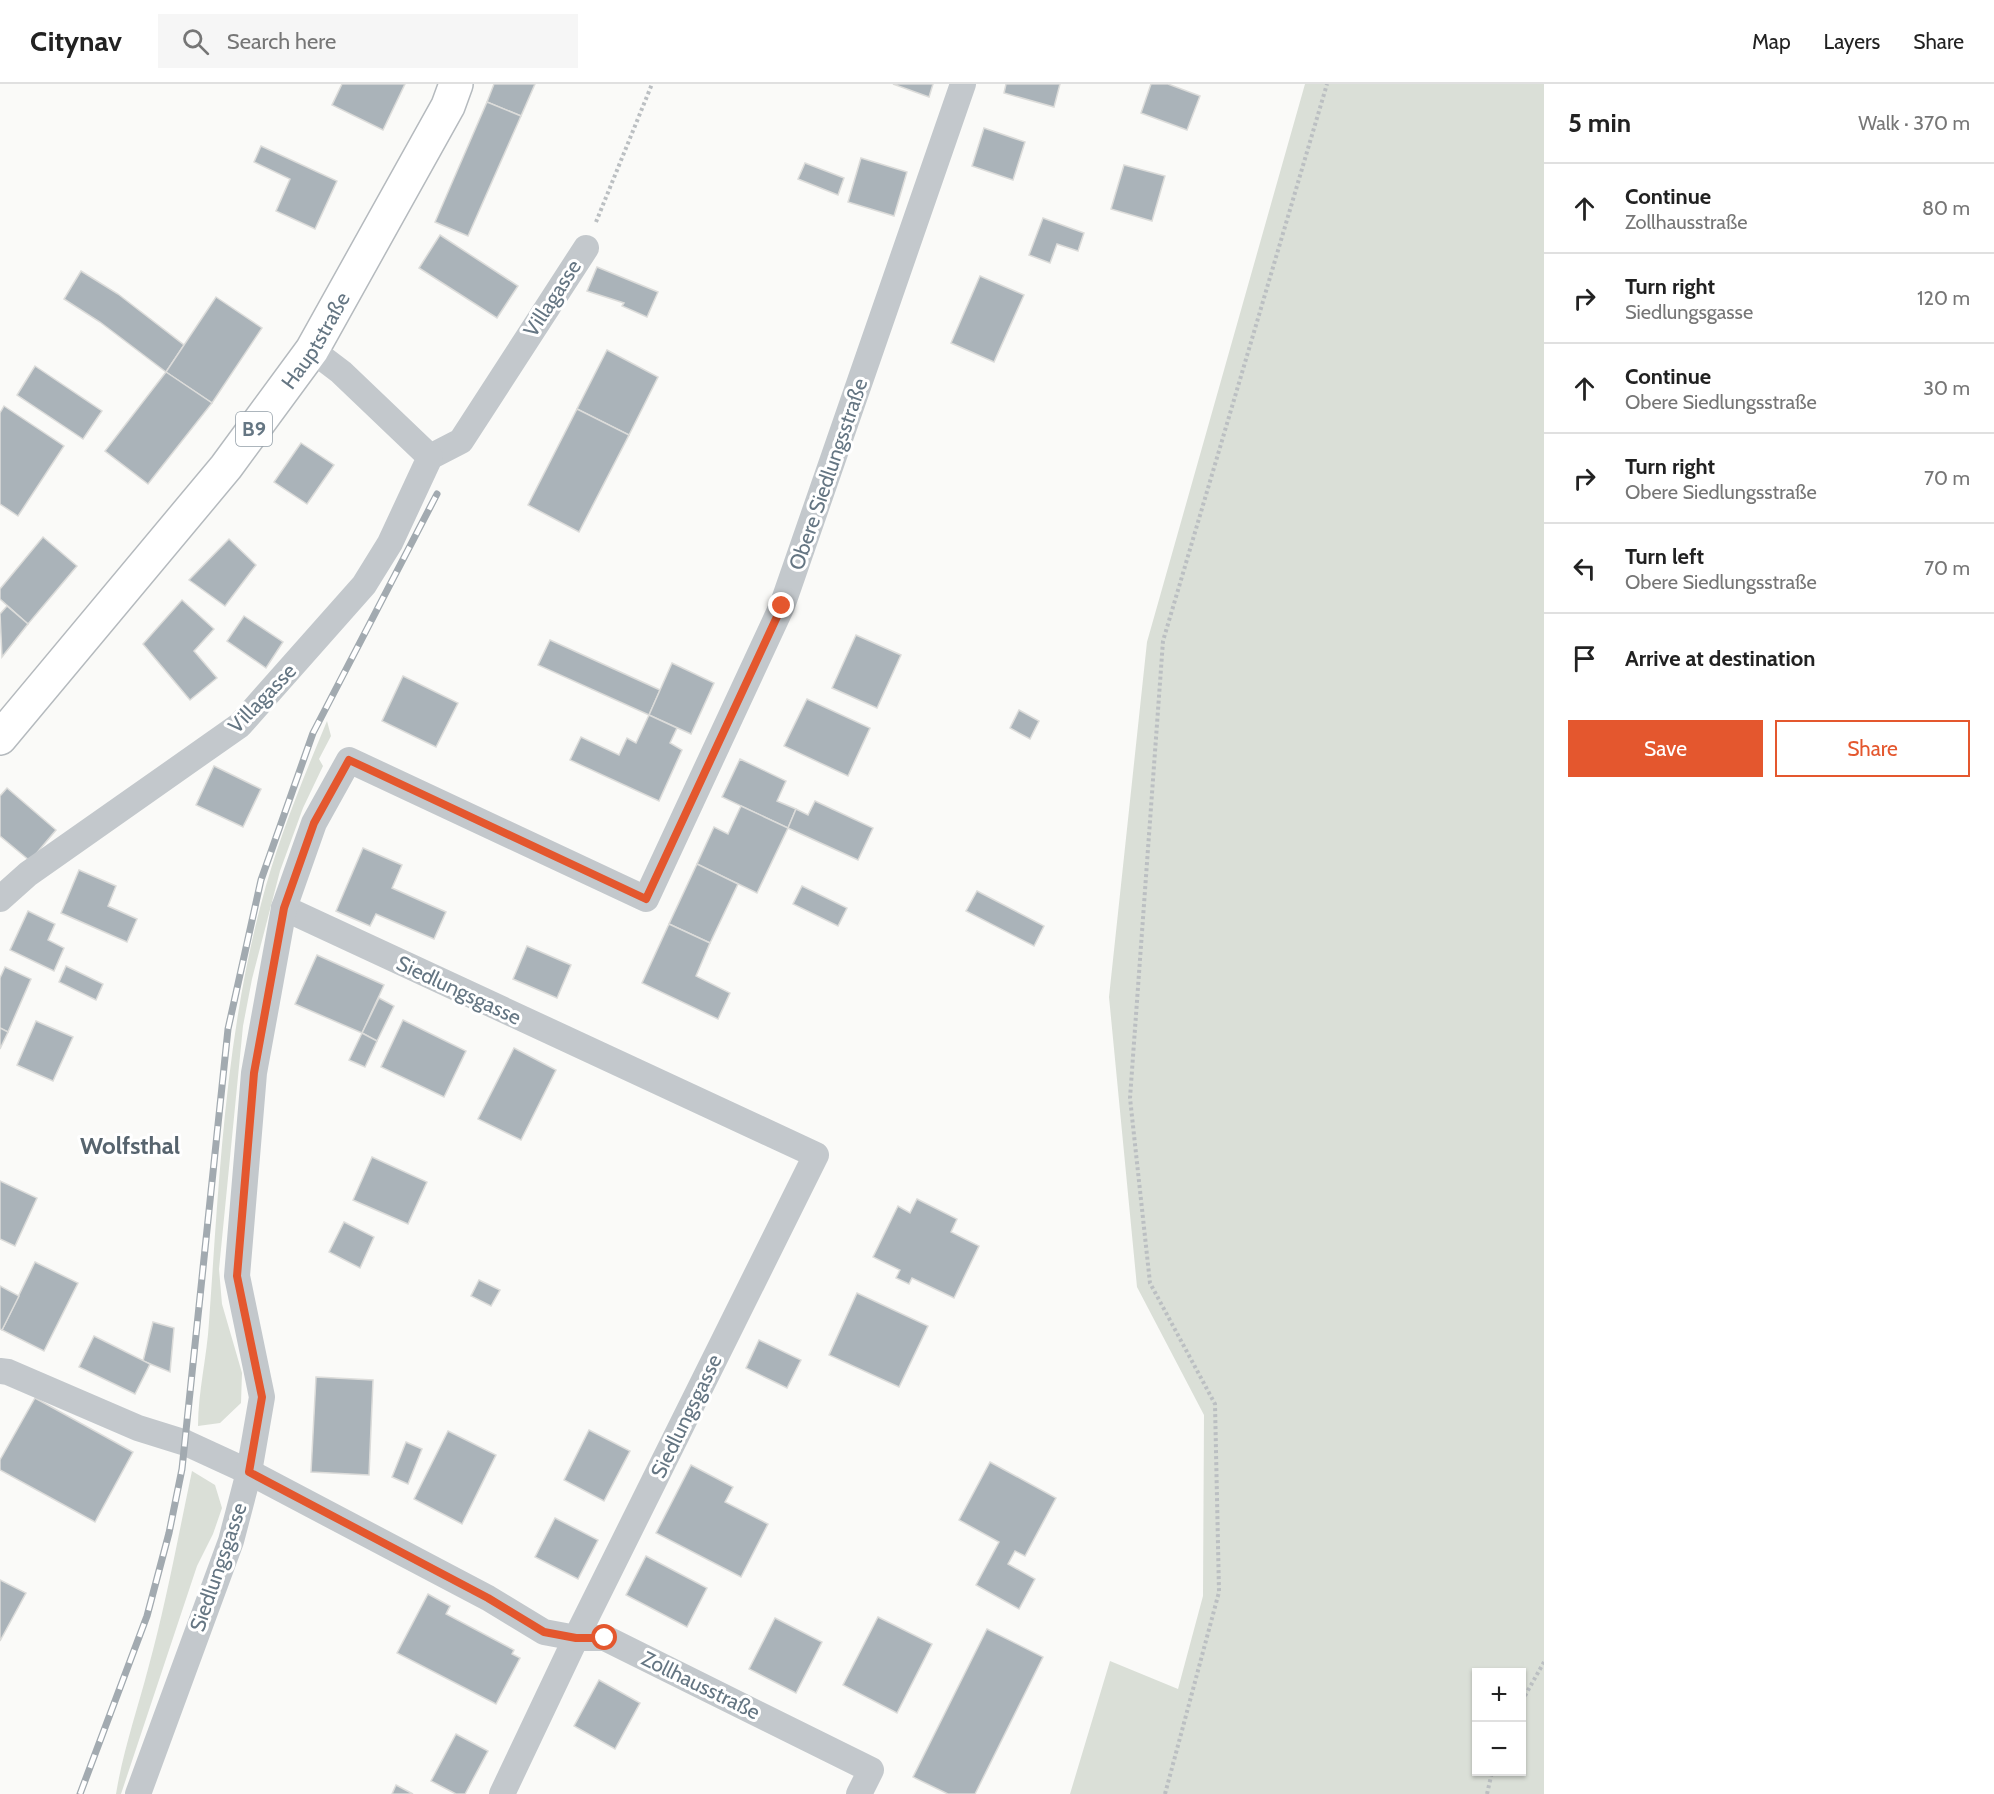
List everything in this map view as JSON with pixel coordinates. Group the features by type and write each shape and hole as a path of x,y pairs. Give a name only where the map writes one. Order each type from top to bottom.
{"main road":[{"name":"Hauptstraße","path":"0,738 226,467 312,350 448,106 456,84"}],"street":[{"name":"Obere Siedlungsstraße","path":"284,908 314,823 349,760 646,899 782,606 963,84"},
{"name":"Villagasse","path":"0,899 28,874 240,725 364,585 390,543 430,458 461,441 586,248"},
{"path":"312,350 341,372 430,458"},
{"name":"Siedlungsgasse","path":"138,1794 231,1541 249,1472 262,1397 237,1276 254,1073 284,908 816,1155 576,1638 502,1794"},
{"name":"Zollhausstraße","path":"0,1371 8,1372 138,1428 186,1443 249,1472 488,1598 544,1632 576,1638 605,1638 871,1770 859,1794"}],"path":[{"path":"586,248 652,84"},
{"path":"1165,1794 1219,1592 1215,1404 1150,1283 1130,1098 1163,641 1327,84"},
{"path":"1526,1693 1544,1662"},
{"path":"1487,1794 1491,1776"}],"shaded area":[{"path":"1305,84 1544,84 1544,1794 1070,1794 1110,1661 1178,1689 1203,1596 1204,1415 1137,1287 1109,997 1147,642"},
{"path":"327,721 331,736 319,759 323,766 303,808 280,871 252,979 243,1026 219,1269 222,1304 242,1373 241,1403 220,1423 198,1426 199,1400 208,1335 225,1112 239,1007 267,881 308,766"},
{"path":"192,1471 215,1485 222,1508 213,1534 197,1566 121,1794 116,1794 172,1570"}],"building":[{"path":"342,84 405,84 383,130 332,105"},
{"path":"494,84 535,84 521,116 487,102"},
{"path":"893,84 933,84 929,97"},
{"path":"1006,84 1060,84 1054,107 1004,93"},
{"path":"1151,84 1168,84 1200,96 1187,130 1141,113"},
{"path":"487,102 521,116 468,236 435,222"},
{"path":"984,128 1025,142 1013,180 972,166"},
{"path":"261,146 337,181 315,229 276,211 290,179 254,162"},
{"path":"861,158 907,172 894,216 848,202"},
{"path":"805,163 844,178 838,195 798,179"},
{"path":"1124,165 1165,176 1152,221 1111,209"},
{"path":"1043,218 1084,233 1078,251 1057,244 1050,263 1029,255"},
{"path":"440,235 518,286 497,318 419,268"},
{"path":"597,267 658,292 647,317 622,306 624,303 587,291"},
{"path":"81,271 118,294 184,345 166,372 100,322 64,299"},
{"path":"980,276 1024,295 994,362 951,343"},
{"path":"216,297 262,328 212,403 166,372"},
{"path":"607,350 658,377 629,435 577,409"},
{"path":"35,366 102,411 83,439 17,395"},
{"path":"166,372 212,403 148,484 105,451"},
{"path":"4,406 64,446 18,516 0,504 0,413"},
{"path":"577,409 629,435 579,532 528,505"},
{"path":"301,443 334,465 307,504 274,482"},
{"path":"43,537 77,566 28,624 0,599 0,589"},
{"path":"229,539 256,565 225,606 189,580"},
{"path":"182,600 214,629 194,651 217,678 190,700 143,644"},
{"path":"7,606 28,624 2,657 0,614"},
{"path":"244,616 283,642 266,668 227,641"},
{"path":"856,635 901,655 877,708 832,688"},
{"path":"550,640 660,690 649,715 538,665"},
{"path":"672,663 714,683 691,734 649,715"},
{"path":"403,676 458,703 436,747 382,721"},
{"path":"807,699 870,728 848,776 784,746"},
{"path":"1019,710 1039,721 1030,739 1010,728"},
{"path":"649,715 677,728 670,743 682,750 659,801 570,760 581,737 619,755 627,738 636,743"},
{"path":"740,759 786,781 777,801 796,809 788,828 722,797"},
{"path":"214,766 261,789 243,827 196,805"},
{"path":"7,788 56,830 30,861 0,836 0,796"},
{"path":"815,801 873,828 858,860 788,828 796,809 808,815"},
{"path":"741,806 788,828 757,893 697,864 714,827 728,834"},
{"path":"363,848 402,865 392,888 446,912 434,939 376,914 370,926 336,911"},
{"path":"697,864 738,884 710,943 669,924"},
{"path":"79,870 116,886 108,906 137,919 127,942 61,913"},
{"path":"802,886 847,908 838,926 793,904"},
{"path":"977,891 1044,926 1034,946 966,911"},
{"path":"28,911 55,924 48,940 64,948 54,971 10,950"},
{"path":"669,924 710,943 696,976 730,993 718,1019 642,983"},
{"path":"527,946 571,965 557,998 513,979"},
{"path":"317,955 384,985 362,1033 295,1004"},
{"path":"66,966 103,984 96,1000 59,982"},
{"path":"5,967 31,979 8,1032 0,1028 0,978"},
{"path":"379,998 394,1006 377,1041 362,1033"},
{"path":"403,1020 466,1051 444,1097 381,1067"},
{"path":"36,1021 73,1037 53,1081 17,1065"},
{"path":"0,1028 8,1032 0,1049"},
{"path":"362,1033 377,1041 365,1067 349,1060"},
{"path":"514,1048 556,1070 521,1140 478,1119"},
{"path":"372,1157 427,1182 408,1224 353,1200"},
{"path":"0,1181 37,1198 15,1246 0,1239"},
{"path":"917,1199 957,1219 951,1232 979,1246 954,1298 912,1278 909,1284 896,1278 900,1270 873,1257 898,1206 910,1213"},
{"path":"344,1222 374,1237 360,1268 329,1252"},
{"path":"35,1262 78,1283 44,1351 2,1330"},
{"path":"479,1280 500,1290 491,1306 471,1296"},
{"path":"0,1286 19,1296 2,1330 0,1329"},
{"path":"857,1293 928,1326 899,1387 829,1355"},
{"path":"153,1322 174,1328 170,1372 143,1361"},
{"path":"94,1336 150,1364 135,1394 79,1367"},
{"path":"759,1340 801,1360 787,1388 746,1368"},
{"path":"316,1377 373,1380 369,1475 311,1472"},
{"path":"35,1398 133,1452 95,1522 0,1470 0,1460"},
{"path":"589,1430 630,1451 604,1501 564,1480"},
{"path":"448,1431 496,1455 462,1524 414,1499"},
{"path":"406,1442 422,1449 408,1484 392,1477"},
{"path":"990,1462 1056,1498 1025,1556 1015,1551 1008,1564 1035,1579 1019,1609 976,1585 999,1542 959,1520"},
{"path":"691,1465 733,1487 725,1502 768,1524 741,1577 656,1533"},
{"path":"555,1518 598,1540 578,1579 535,1557"},
{"path":"646,1556 707,1588 687,1627 626,1595"},
{"path":"0,1580 26,1593 0,1641"},
{"path":"428,1594 450,1606 446,1614 514,1650 512,1654 520,1658 496,1704 397,1653"},
{"path":"878,1617 932,1644 897,1713 843,1685"},
{"path":"775,1618 822,1642 796,1693 749,1669"},
{"path":"987,1629 1043,1657 975,1794 948,1794 913,1777"},
{"path":"599,1680 640,1703 615,1749 574,1726"},
{"path":"456,1734 488,1751 465,1794 456,1794 431,1781"},
{"path":"396,1785 413,1794 392,1794"}],"railway":[{"path":"80,1794 147,1616 169,1533 182,1469 228,1029 261,880 313,733 437,494"}],"district":[{"name":"Wolfsthal","path":"130,1145"}],"route":[{"path":"605,1638 576,1638 544,1632 488,1598 249,1472 262,1397 237,1276 254,1073 284,908 314,823 349,760 646,899 782,606"}]}
